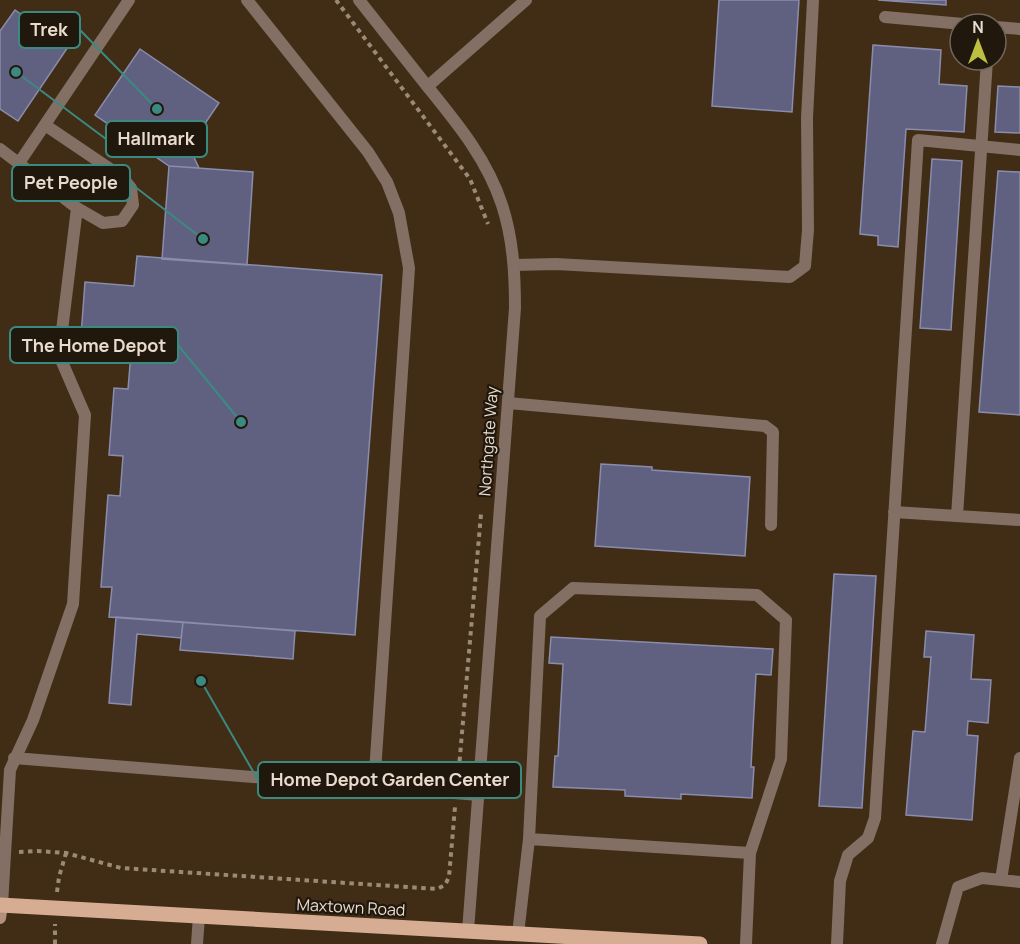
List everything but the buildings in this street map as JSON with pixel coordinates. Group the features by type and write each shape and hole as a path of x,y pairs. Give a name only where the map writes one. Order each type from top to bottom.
{"main road":[{"name":"Maxtown Road","path":"1,909 199,916 700,944"}],"street":[{"path":"19,163 129,0"},
{"path":"247,0 368,152 387,182 399,213 409,268 374,787"},
{"name":"Northgate Way","path":"359,0 469,138 488,171 502,205 512,241 515,309 468,931"},
{"path":"428,86 526,0"},
{"path":"514,265 556,264 790,276 805,266 808,230 807,118 813,0"},
{"path":"885,17 948,23"},
{"path":"957,516 986,72"},
{"path":"0,149 77,208 103,223 122,221 133,206 131,188 122,177 45,125"},
{"path":"837,944 840,881 848,855 868,838 875,818 918,140 1020,150"},
{"path":"1,909 5,853 4,804 10,770 33,720 73,604 85,415 59,355 77,208"},
{"path":"508,403 765,426 773,432 771,525"},
{"path":"894,512 1020,520"},
{"path":"518,934 529,839 540,616 573,588 758,595 786,620 781,759 750,853 746,944"},
{"path":"14,758 479,795"},
{"path":"1000,880 1020,758"},
{"path":"529,839 750,853"},
{"path":"942,944 958,887 982,878 1020,882"},
{"path":"197,944 199,916"}],"path":[{"path":"5,853 37,851 66,853"}],"place":[{"name":"Hallmark","path":"16,72"},
{"name":"Trek","path":"157,109"},
{"name":"Pet People","path":"203,239"},
{"name":"The Home Depot","path":"241,422"},
{"name":"Home Depot Garden Center","path":"201,681"}]}
